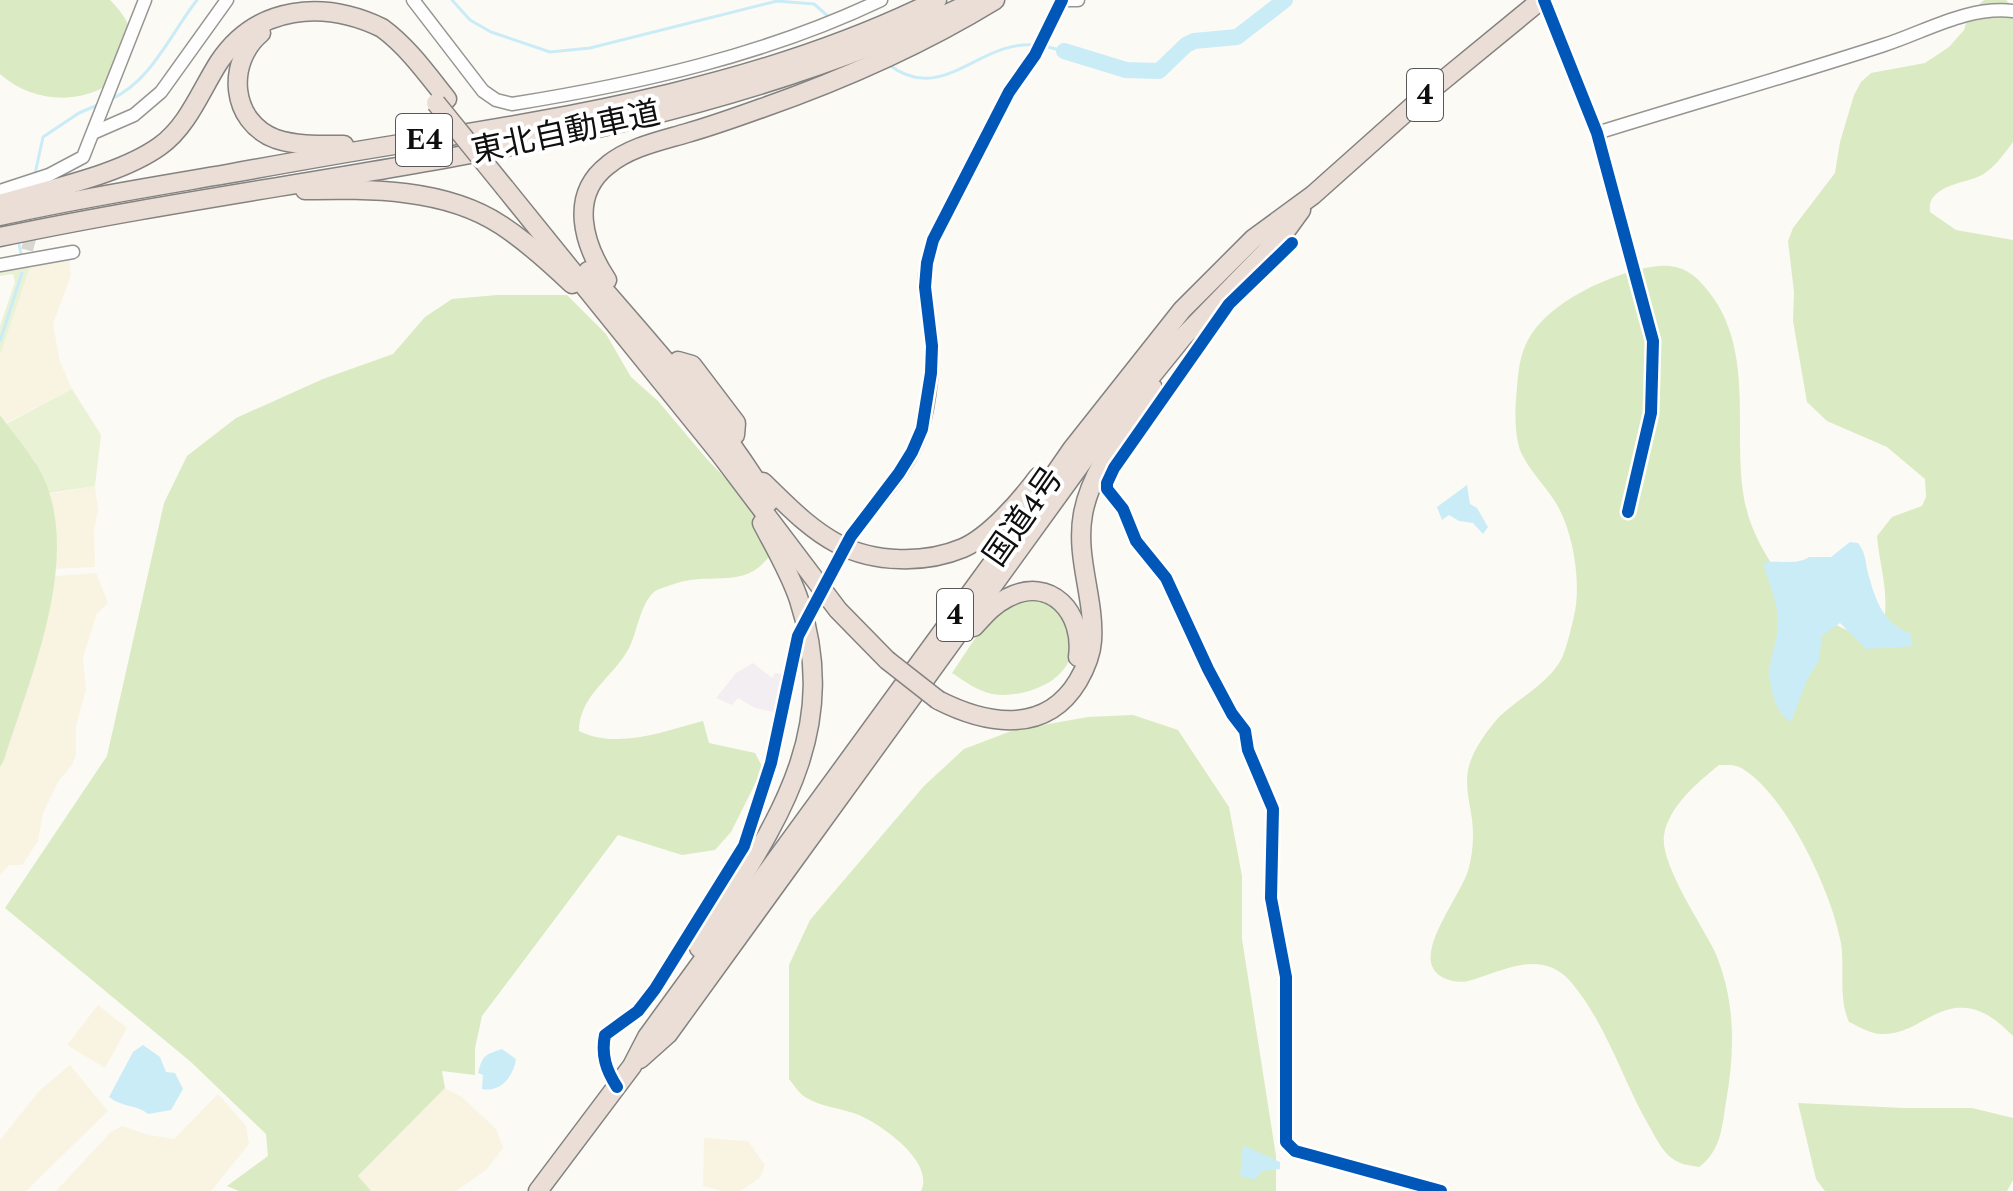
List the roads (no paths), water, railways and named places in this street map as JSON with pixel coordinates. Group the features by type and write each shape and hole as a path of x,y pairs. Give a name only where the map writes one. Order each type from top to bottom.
{"highway":[{"name":"東北自動車道","path":"0,216 110,193 517,126 671,94 842,40 937,0"},
{"path":"910,38 976,0"},
{"path":"623,324 585,235 583,212 587,191 606,166 635,149 791,98 863,58 995,0"},
{"name":"国道4号","path":"632,1066 668,1034 1086,457 1183,337 1231,283 1285,232 1313,195 1424,96 1542,0"},
{"path":"0,204 129,163 161,146 185,121 221,60 243,34 268,14 296,6 320,5 351,10 380,26 417,61 442,101"},
{"path":"391,146 301,144 276,139 262,130 249,118 237,91 237,74 246,49 266,29 288,18 313,14 353,22 382,41 442,101 623,324 664,388 811,527 839,545 864,554 895,560 928,556 963,548 991,528 1022,498 1143,345 1182,310"},
{"name":"東北自動車道","path":"0,237 185,202 457,157 596,129 863,58"},
{"path":"185,202 302,190 353,189 434,198 470,210 499,224 659,353 740,461 799,600 811,654 810,716 805,747 784,805 683,975 671,1004"},
{"name":"国道4号","path":"538,1191 617,1087 647,1037 1072,449 1182,310 1231,283"},
{"path":"659,353 678,361 740,461 846,619 941,694 984,719 1007,721 1043,713 1061,701 1073,689 1085,668 1092,644 1092,615 1083,567 1083,514 1094,481 1183,337"},
{"path":"936,663 956,650 988,611 1008,597 1042,593 1060,600 1073,614 1079,629 1078,658 1065,681 1046,699 1028,707 998,710 941,694"}],"street":[{"path":"0,191 40,180 83,157 145,0"},
{"path":"95,132 134,115 154,99 227,0"},
{"path":"413,0 483,91 496,100 512,104 648,78 822,26 881,0"},
{"path":"851,536 899,473 922,429 931,373 932,346 925,287 933,240 1009,92 1035,55 1061,0 1078,0"},
{"path":"1542,0 1597,133 1653,341 1651,413 1628,512"},
{"path":"1597,133 1886,44 1965,14 1986,10 2013,11"},
{"path":"1292,243 1231,283 1199,343 1114,468 1107,489 1123,509 1136,541 1166,578 1208,669 1232,714 1245,731 1248,750 1258,767 1273,809 1271,898 1286,977 1286,1142 1295,1151 1441,1191"},
{"path":"0,265 28,255 73,252"},
{"path":"617,1087 608,1074 603,1048 605,1035 638,1011 655,989 744,846 771,763 798,636"}],"water":[{"path":"1467,485 1470,504 1477,508 1488,527 1483,534 1473,523 1459,521 1449,515 1442,520 1437,507"},
{"path":"1850,542 1858,543 1863,550 1874,592 1882,609 1893,623 1910,633 1913,646 1866,649 1840,623 1822,636 1819,660 1807,680 1791,722 1780,711 1771,685 1770,668 1778,617 1763,563 1831,557"},
{"path":"143,1045 160,1057 166,1072 175,1073 183,1089 171,1110 148,1114 109,1097 133,1052"},
{"path":"502,1049 516,1059 512,1071 500,1086 482,1089 483,1075 478,1073 481,1062 488,1054"},
{"path":"1243,1145 1280,1162 1280,1169 1263,1171 1255,1180 1240,1176"}],"waterway":[{"path":"111,99 138,81 149,69 197,0"},
{"path":"452,0 470,20 491,32 550,52 590,48 777,1 814,4 829,17"},
{"path":"1064,51 1126,70 1159,71 1186,45 1194,41 1237,37 1285,0"},
{"path":"888,64 908,75 926,78 944,75 997,51 1037,45"},
{"path":"1044,46 1064,51"},
{"path":"35,174 43,137 79,113 100,104"},
{"path":"19,244 21,254"},
{"path":"0,341 22,273"}],"tunnel":[{"path":"27,250 39,205"},
{"path":"804,626 848,543"}]}
